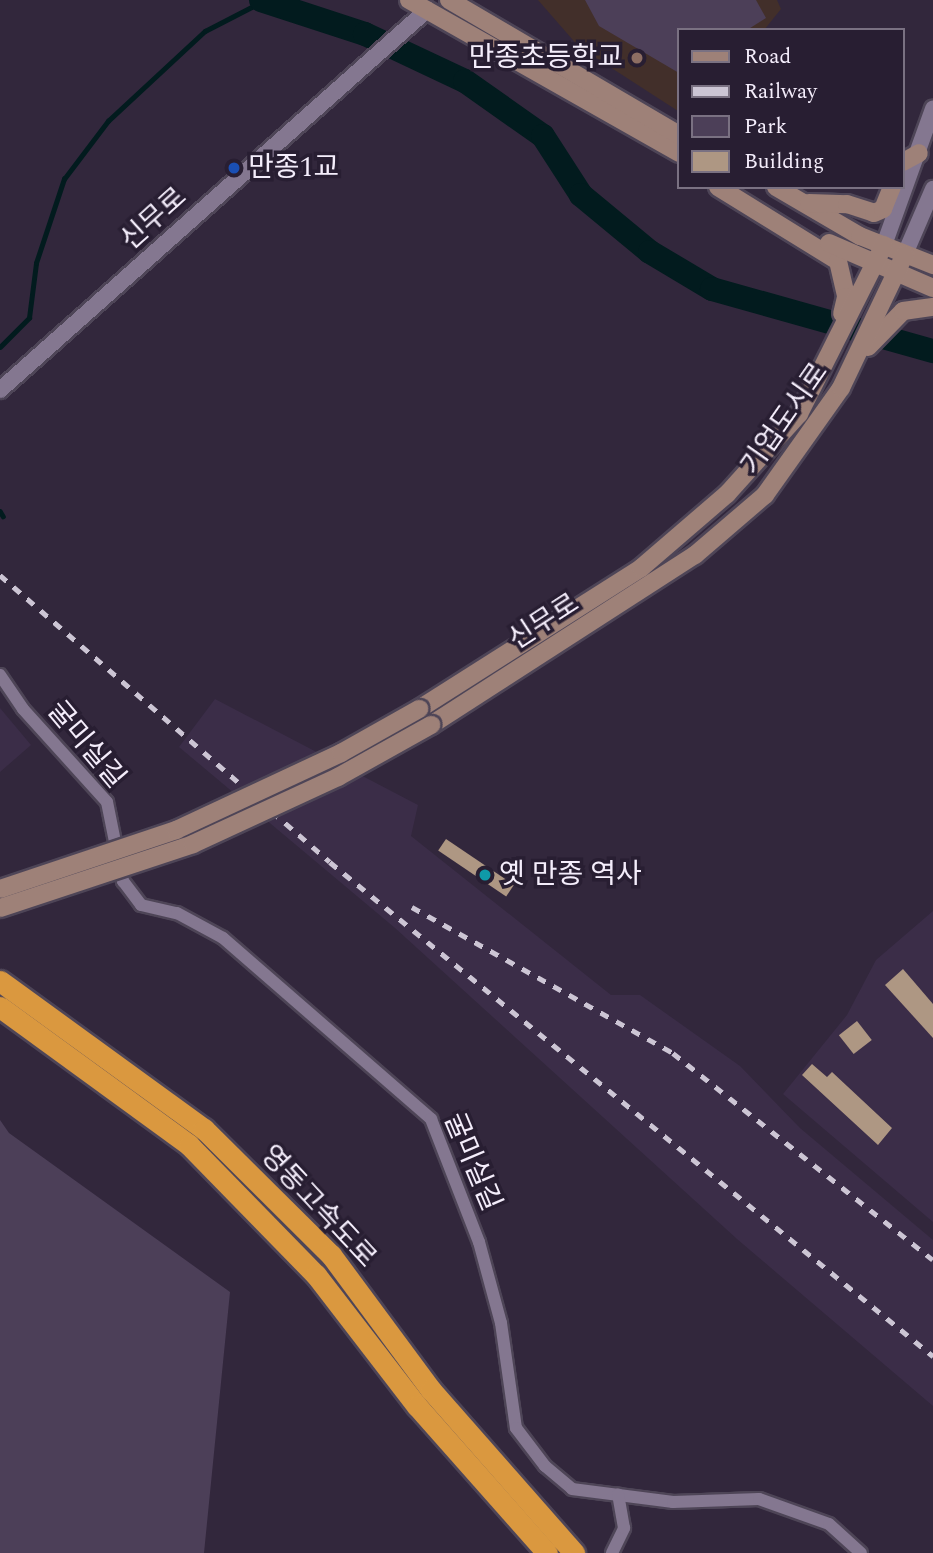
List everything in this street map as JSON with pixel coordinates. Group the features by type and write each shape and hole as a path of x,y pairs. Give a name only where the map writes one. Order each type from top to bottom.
{"highway":[{"name":"영동고속도로","path":"0,981 204,1129 331,1255 431,1390 574,1553"},
{"name":"영동고속도로","path":"0,1007 189,1145 316,1275 417,1406 547,1553"}],"main road":[{"path":"409,0 429,5 678,152"},
{"path":"449,0 678,134"},
{"path":"721,189 843,268 846,297 835,341"},
{"path":"740,189 875,266 892,282 933,288"},
{"path":"780,189 884,245 933,265"},
{"path":"806,203 847,204 874,213 883,209 891,189"},
{"path":"835,341 884,245"},
{"path":"858,357 905,254"},
{"path":"858,357 903,311 924,307"},
{"name":"기업도시로","path":"641,568 727,494 783,435 821,375 835,341"},
{"name":"기업도시로","path":"650,585 717,538 765,495 813,435 858,357"},
{"name":"신무로","path":"0,889 176,830 341,753 419,709 641,568"},
{"name":"신무로","path":"0,908 193,844 338,777 431,725 650,585"}],"street":[{"name":"신무로","path":"0,390 406,32 429,5"},
{"path":"905,177 933,109"},
{"path":"884,245 901,189"},
{"path":"905,254 933,189"},
{"name":"굴미실길","path":"0,675 23,709 107,802 123,881 141,905 177,913 223,938 431,1119 479,1242 501,1323 516,1429 545,1466 572,1489 673,1502 759,1499 829,1524 861,1553"},
{"path":"612,1553 624,1528 618,1495"}],"shaded area":[{"name":"만종초등학교","path":"538,0 777,0 781,9 766,28 678,28 678,111 579,47"},
{"path":"215,699 418,805 411,836 611,995 640,995 740,1066 800,1128 933,1240 933,1406 737,1239 395,928 179,747"},
{"path":"0,708 31,745 0,772"},
{"path":"933,911 933,1222 783,1094 847,1015 876,960"}],"green space":[{"path":"585,0 756,0 766,18 750,28 678,28 678,72 599,26"},
{"path":"0,1120 9,1133 230,1292 204,1553 0,1553"}],"building":[{"path":"446,839 514,885 506,896 438,851"},
{"path":"903,969 933,1004 933,1038 885,985"},
{"path":"857,1021 872,1040 854,1054 839,1035"},
{"path":"812,1064 827,1077 832,1072 892,1128 878,1145 802,1075"}],"waterway":[{"path":"261,0 365,34 465,81 543,136 581,195 650,252 712,289 933,351"},
{"path":"0,347 29,318 36,263 64,179 108,121 205,31 263,1"},
{"path":"0,511 3,516"}],"railway":[{"path":"0,575 330,862 933,1356"},
{"path":"412,907 673,1053 933,1260"}],"place":[{"name":"만종초등학교","path":"637,58"},
{"name":"만종1교","path":"234,168"},
{"name":"옛 만종 역사","path":"485,875"}]}
